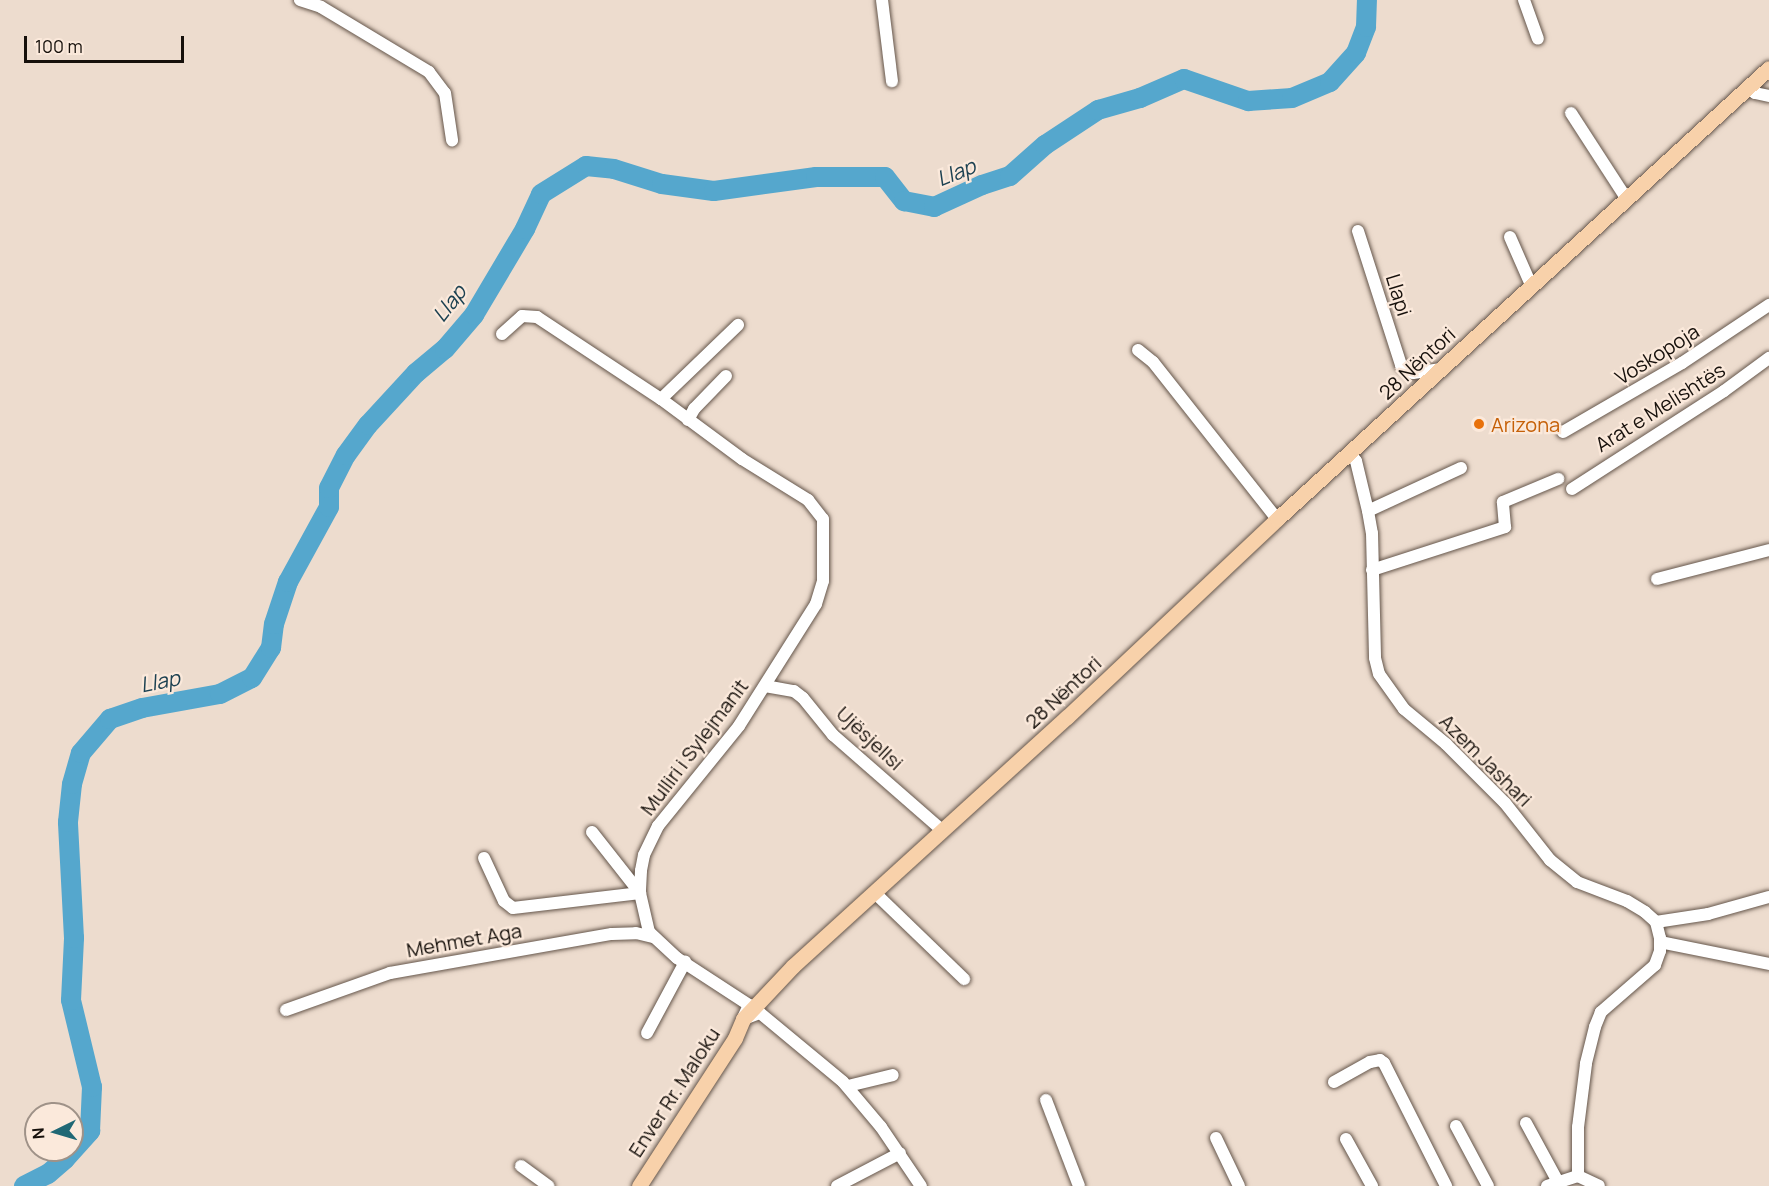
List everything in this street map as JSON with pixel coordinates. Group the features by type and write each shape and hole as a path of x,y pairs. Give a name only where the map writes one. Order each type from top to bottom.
{"main road":[{"name":"28 Nëntori","path":"743,1019 793,966 943,831 1277,519 1769,68"},
{"name":"Enver Rr. Maloku","path":"639,1186 735,1038 743,1019"}],"street":[{"path":"300,0 321,7 429,72 445,93 452,140"},
{"path":"882,0 892,81"},
{"path":"1524,0 1538,39"},
{"path":"1747,87 1755,93 1769,96"},
{"path":"1571,113 1626,198"},
{"name":"Llapi","path":"1358,231 1401,365 1413,373 1440,369"},
{"path":"1510,237 1527,270 1532,287"},
{"name":"Voskopoja","path":"1563,432 1674,368 1769,305"},
{"name":"Mulliri i Sylejmanit","path":"502,333 522,316 537,317 661,399 742,459 808,500 815,505 823,519 823,581 819,597 739,726 657,826 644,855 640,893 644,916 654,937 685,962 749,1005 743,1019"},
{"path":"661,399 738,325"},
{"path":"1138,350 1153,362 1277,519"},
{"name":"Arat e Melishtës","path":"1572,489 1724,391 1769,358"},
{"path":"688,420 694,409 726,376"},
{"name":"Azem Jashari","path":"1350,453 1356,461 1372,533 1375,658 1379,674 1393,697 1505,803 1539,848 1564,873 1585,886 1635,905 1656,922"},
{"path":"1368,511 1461,468"},
{"path":"1372,570 1504,527 1503,502 1558,478"},
{"path":"1657,579 1769,550"},
{"name":"Ujësjellsi","path":"765,686 794,691 803,698 833,735 943,831"},
{"name":"Mulliri i Sylejmanit","path":"592,832 640,893"},
{"path":"484,858 504,901 513,908 640,893"},
{"path":"875,893 964,979"},
{"path":"1578,1176 1578,1128 1592,1035 1601,1012 1655,966 1660,942 1656,922 1708,914 1769,897"},
{"name":"Mehmet Aga","path":"286,1010 390,973 612,934 636,933 654,937"},
{"path":"1660,942 1769,964"},
{"path":"647,1033 685,962"},
{"path":"743,1019 759,1012 848,1086 900,1153 921,1186"},
{"path":"1334,1082 1370,1062 1380,1060 1384,1062 1446,1186"},
{"path":"848,1086 893,1075"},
{"path":"1046,1100 1079,1186"},
{"path":"1526,1124 1552,1184 1578,1176 1599,1186"},
{"path":"1456,1126 1488,1186"},
{"path":"1216,1138 1239,1186"},
{"path":"1346,1139 1372,1186"},
{"path":"837,1186 900,1153"},
{"path":"521,1166 549,1186"}],"waterway":[{"name":"Llap","path":"24,1186 48,1174 90,1131 92,1087 71,1000 74,938 68,822 72,784 81,753 110,719 142,708 220,694 252,678 271,648 274,624 288,582 329,507 329,488 346,455 368,425 416,373 445,349 474,315 525,229 541,194 586,166 614,169 662,184 714,191 816,177 885,177 904,201 934,207 982,185 1010,176 1045,145 1098,110 1140,98 1184,79 1248,101 1292,98 1330,82 1356,53 1366,27 1367,0"}],"place":[{"name":"Arizona","path":"1479,424"}]}
